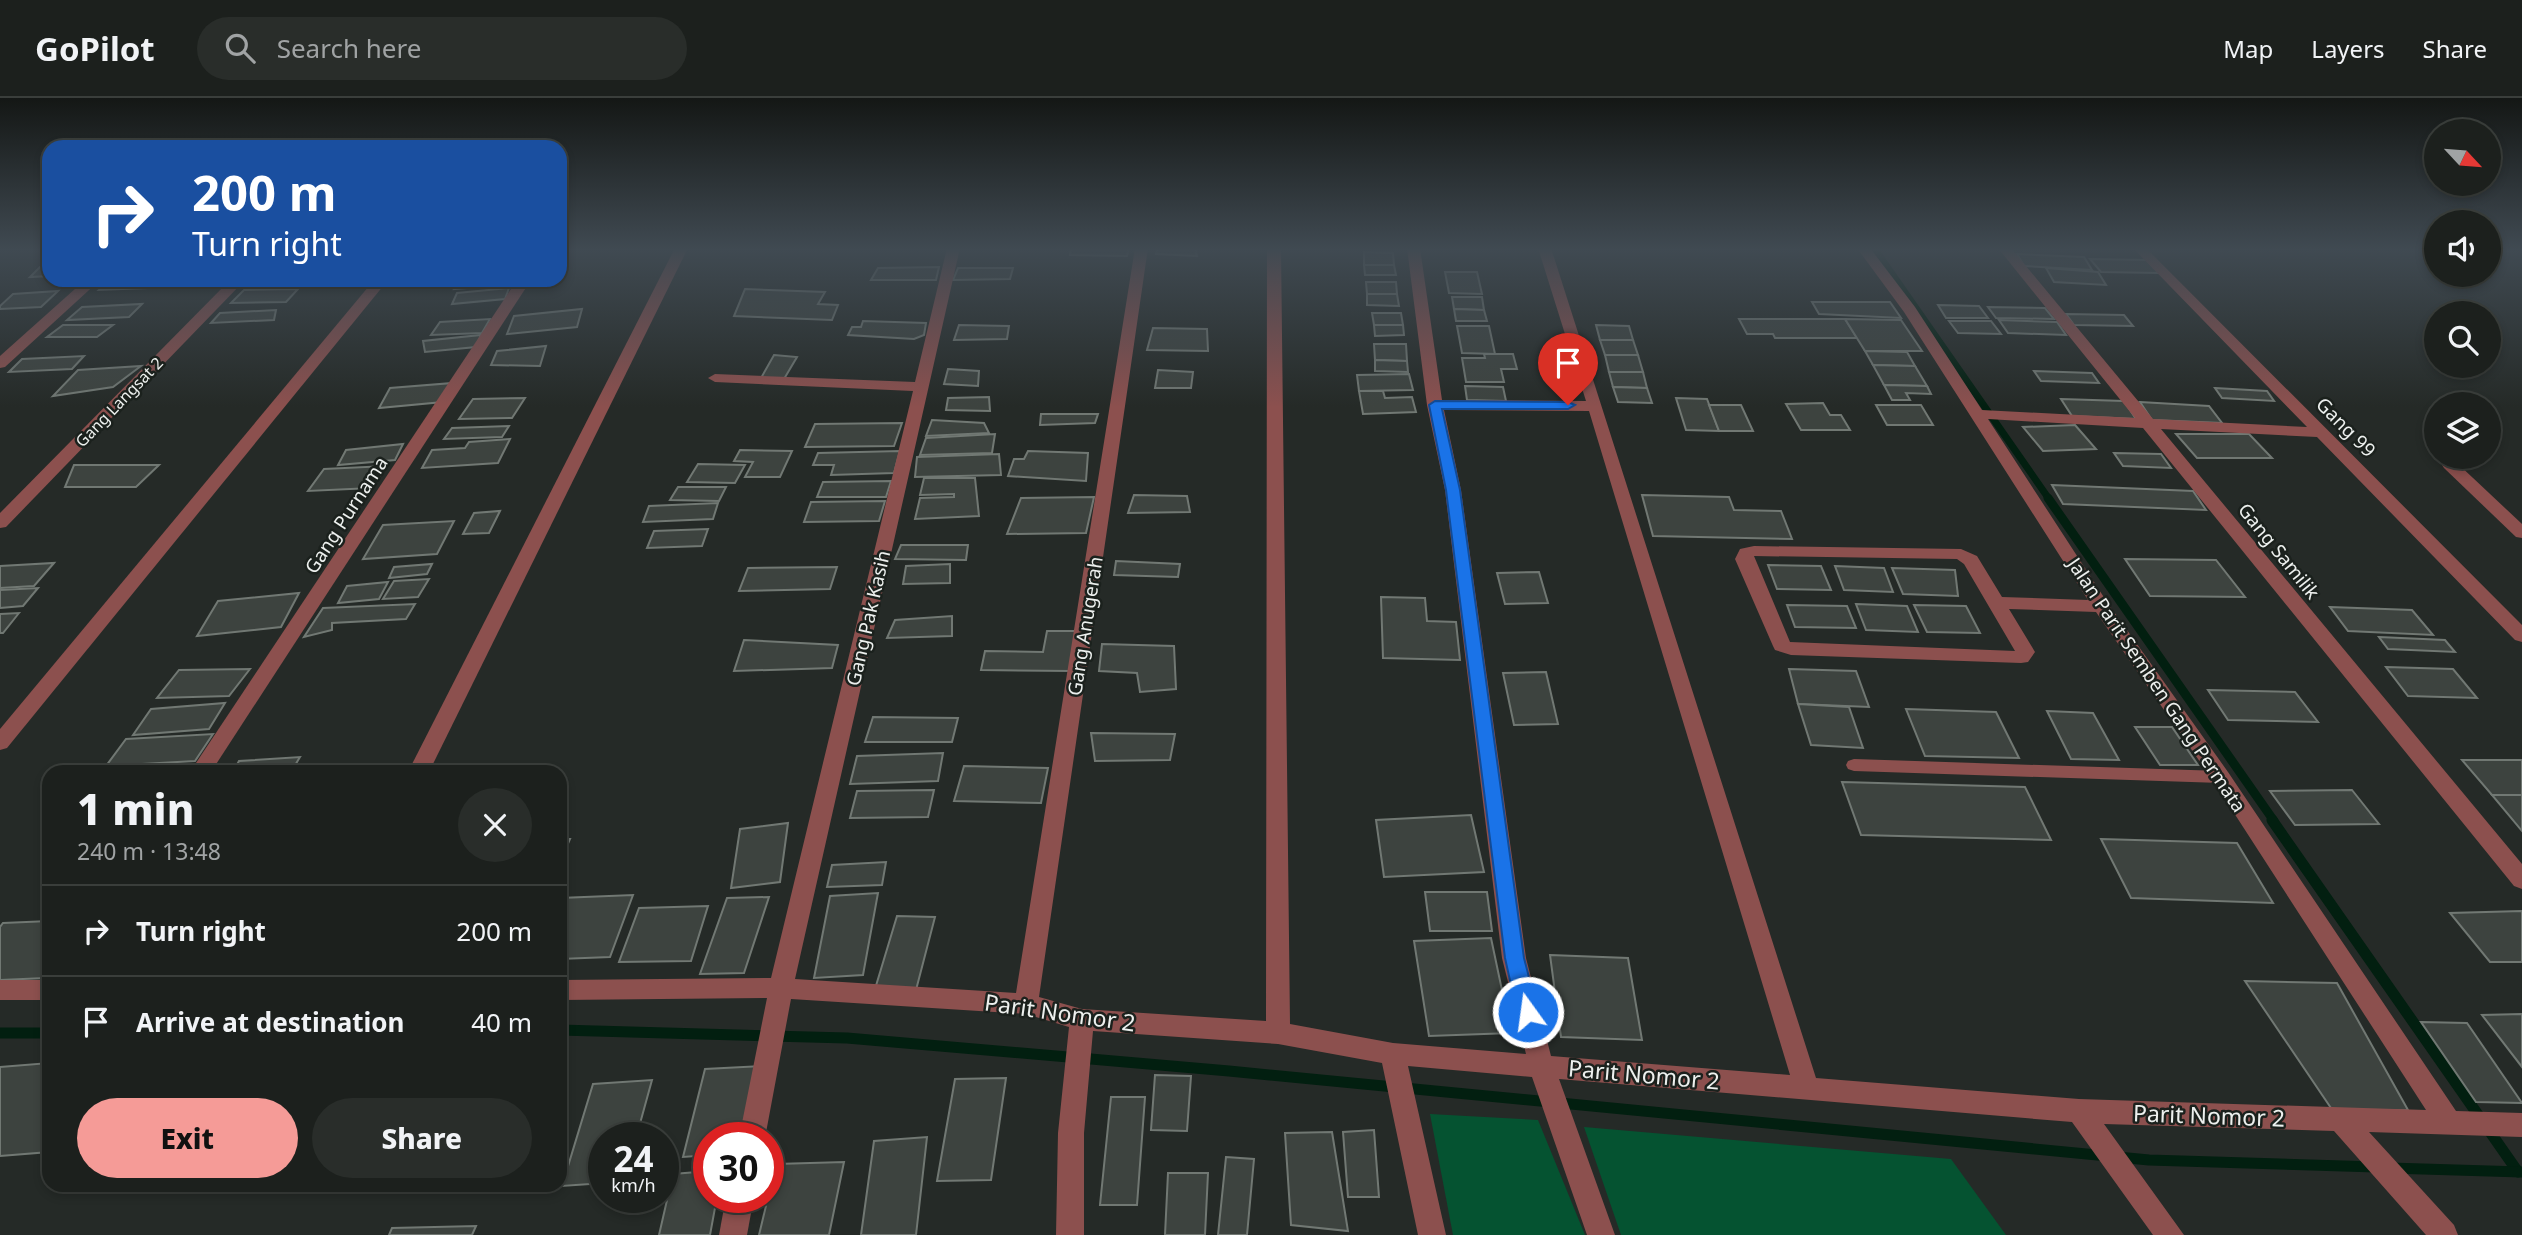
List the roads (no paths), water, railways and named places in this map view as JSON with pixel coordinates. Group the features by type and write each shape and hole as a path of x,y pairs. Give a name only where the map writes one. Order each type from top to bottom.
{"street":[{"path":"0,364 70,301"},
{"name":"Gang Langsat 2","path":"0,523 217,301"},
{"path":"0,743 364,301"},
{"name":"Gang Purnama","path":"205,765 510,301"},
{"path":"422,765 655,301"},
{"name":"Gang Pak Kasih","path":"755,1122 781,989 942,301"},
{"name":"Gang Anugerah","path":"1026,1004 1134,301"},
{"path":"1274,301 1278,1033"},
{"path":"1420,301 1435,405 1453,490 1514,958 1541,1065 1601,1235"},
{"path":"1561,301 1807,1088"},
{"name":"Jalan Parit Semben Gang Permata","path":"1903,301 2101,606 2221,777 2449,1122"},
{"name":"Gang Samilik","path":"2047,301 2522,880"},
{"name":"Gang 99","path":"2191,301 2522,636"},
{"path":"715,378 922,387"},
{"path":"1435,405 1595,406"},
{"path":"1977,414 2322,433"},
{"path":"2453,469 2522,533"},
{"path":"1754,551 1961,554 1970,560 1996,603 2024,647 2025,652 2021,657 1791,649 1776,640 1744,559 1746,554 1754,551"},
{"path":"1996,603 2101,606"},
{"name":"Parit Nomor 2","path":"567,990 781,989 1026,1004 1082,1020 1278,1033 1393,1054 2079,1111 2522,1125"},
{"path":"0,990 42,990"},
{"path":"1070,1235 1071,1133 1082,1020"},
{"path":"1393,1054 1432,1235"},
{"path":"2079,1111 2170,1235"},
{"path":"2340,1119 2444,1235"},
{"path":"733,1235 737,1213"}],"lane":[{"path":"1854,765 2221,777"}],"waterway":[{"path":"1911,301 2049,499"},
{"path":"2048,498 2274,821"},
{"path":"2272,820 2518,1172"},
{"path":"567,1030 847,1038 1229,1071 2149,1160 2376,1167"},
{"path":"0,1033 42,1033"},
{"path":"2390,1168 2518,1172"},
{"path":"2518,1172 2522,1172"}]}
